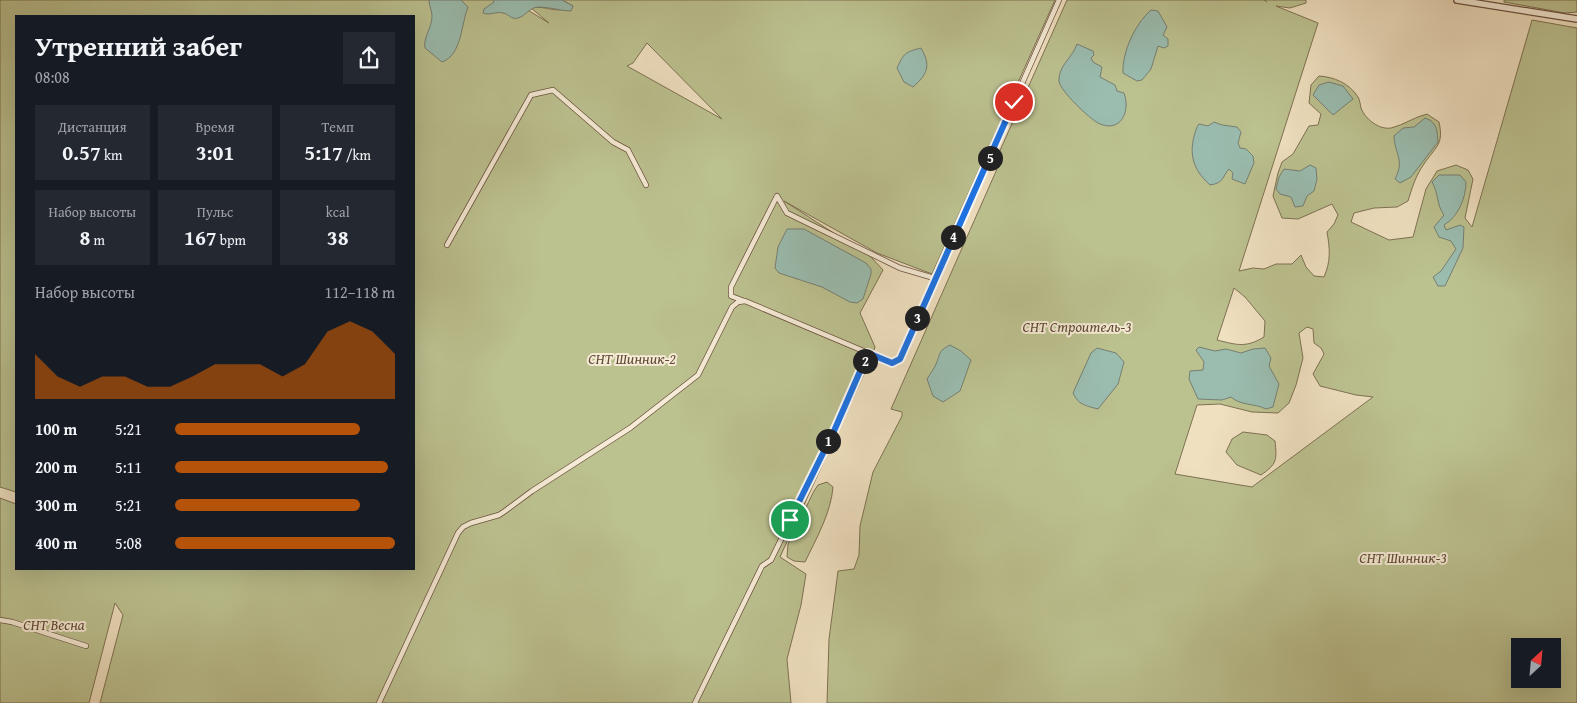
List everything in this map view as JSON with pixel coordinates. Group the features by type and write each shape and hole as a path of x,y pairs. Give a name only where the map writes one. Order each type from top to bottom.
{"street":[{"path":"934,278 900,268 787,214 777,196 731,287 731,296 892,363 900,359 934,278 986,168 1059,0"},
{"path":"1457,0 1577,19"},
{"path":"447,244 531,95 553,90 613,142 628,150 646,185"},
{"path":"379,703 463,527 499,515 656,408 698,375 732,307 738,302 745,301"},
{"path":"696,703 762,566 771,560 834,431 868,353"},
{"path":"0,620 12,622 86,646"}],"green space":[{"name":"СНТ Шинник-2","path":"0,0 511,0 549,23 531,8 561,10 573,6 562,0 1055,0 932,274 877,253 784,201 871,257 883,270 860,313 875,347 871,359 780,557 806,574 801,605 787,659 791,703 100,703 123,615 115,603 89,703 0,703 0,498 15,504 15,570 415,570 415,15 15,15 15,492 0,487","holes":["647,43 722,119 627,66 633,63"]},
{"path":"1067,0 1264,0 1267,2 1265,0 1306,0 1306,3 1290,8 1276,6 1318,23 1239,271 1253,268 1264,269 1276,264 1292,264 1301,255 1306,267 1314,276 1324,277 1329,255 1327,232 1334,224 1338,215 1332,204 1298,219 1282,218 1273,196 1282,162 1293,154 1309,126 1318,125 1321,114 1309,103 1311,85 1319,76 1336,79 1346,84 1359,98 1361,108 1366,116 1373,123 1382,127 1396,127 1427,114 1439,122 1440,141 1419,173 1408,201 1397,207 1374,208 1354,213 1351,222 1389,240 1413,237 1426,189 1437,171 1456,165 1468,170 1473,179 1465,218 1472,227 1532,20 1577,28 1577,703 827,703 829,639 838,571 854,569 859,555 860,526 873,472 902,416 902,412 891,409 997,169 994,164","holes":["1234,288 1245,297 1265,321 1264,337 1246,344 1217,340","1307,327 1313,329 1314,343 1321,348 1324,354 1313,374 1320,386 1373,397 1252,487 1175,474 1197,405 1220,404 1252,412 1278,413 1289,403 1303,358 1299,333"]},
{"path":"1504,0 1577,0 1577,12 1565,13 1504,2"},
{"path":"1243,432 1267,435 1275,441 1275,461 1261,475 1237,465 1226,452 1232,439"},
{"path":"827,482 833,487 832,497 822,526 805,562 794,561 787,557 788,544 814,491 818,485"}],"shaded area":[{"path":"429,0 461,0 468,7 454,53 442,62 425,48 425,40 431,25 432,16"},
{"path":"493,0 562,0 573,6 571,11 536,7 521,17 512,18 500,13 483,13 484,9 494,2"},
{"path":"1151,10 1158,11 1167,27 1163,35 1168,39 1168,46 1164,48 1158,46 1151,69 1142,80 1137,81 1123,73 1123,65 1127,48 1135,31"},
{"path":"1077,44 1093,51 1094,55 1091,58 1093,62 1102,67 1100,77 1115,85 1117,91 1124,93 1126,100 1125,114 1118,123 1112,126 1098,123 1088,116 1064,91 1059,81 1063,66"},
{"path":"921,48 926,59 926,69 922,78 913,87 904,82 897,68 901,59 906,54"},
{"path":"1329,82 1343,86 1353,99 1333,115 1313,95 1319,85"},
{"path":"1425,118 1434,124 1437,130 1438,142 1411,177 1400,183 1395,179 1399,162 1394,136 1403,128 1414,127"},
{"path":"1214,122 1237,127 1241,132 1238,143 1240,148 1246,149 1253,156 1254,163 1245,184 1232,179 1233,173 1229,169 1220,181 1210,185 1195,166 1192,151 1197,127 1199,124 1208,126"},
{"path":"1310,165 1316,168 1317,179 1314,191 1307,196 1303,206 1295,207 1291,197 1280,194 1276,189 1279,177 1284,169 1300,171"},
{"path":"1439,175 1460,175 1466,182 1465,194 1457,212 1444,225 1446,230 1460,225 1464,227 1463,248 1445,286 1438,286 1433,277 1441,271 1456,249 1451,241 1439,237 1434,227 1444,215 1432,182"},
{"path":"787,229 804,229 866,263 871,269 871,274 863,299 857,303 850,302 822,287 779,273 775,268 778,247"},
{"path":"950,345 961,351 971,360 960,391 943,402 933,396 927,379 941,351"},
{"path":"1199,347 1215,351 1226,349 1241,353 1265,348 1271,358 1269,366 1279,384 1273,407 1266,409 1239,402 1231,397 1222,400 1198,399 1189,379 1190,371 1203,370 1204,362 1196,350"},
{"path":"1097,348 1116,353 1124,362 1118,384 1098,409 1080,403 1073,393 1091,353"}],"route":[{"path":"790,520 834,431 868,353 892,363 900,359 934,278 986,168 1014,102"}],"park label":[{"name":"СНТ Строитель-3","path":"1077,326"},
{"name":"СНТ Шинник-3","path":"1403,557"},
{"name":"СНТ Весна","path":"54,624"}]}
